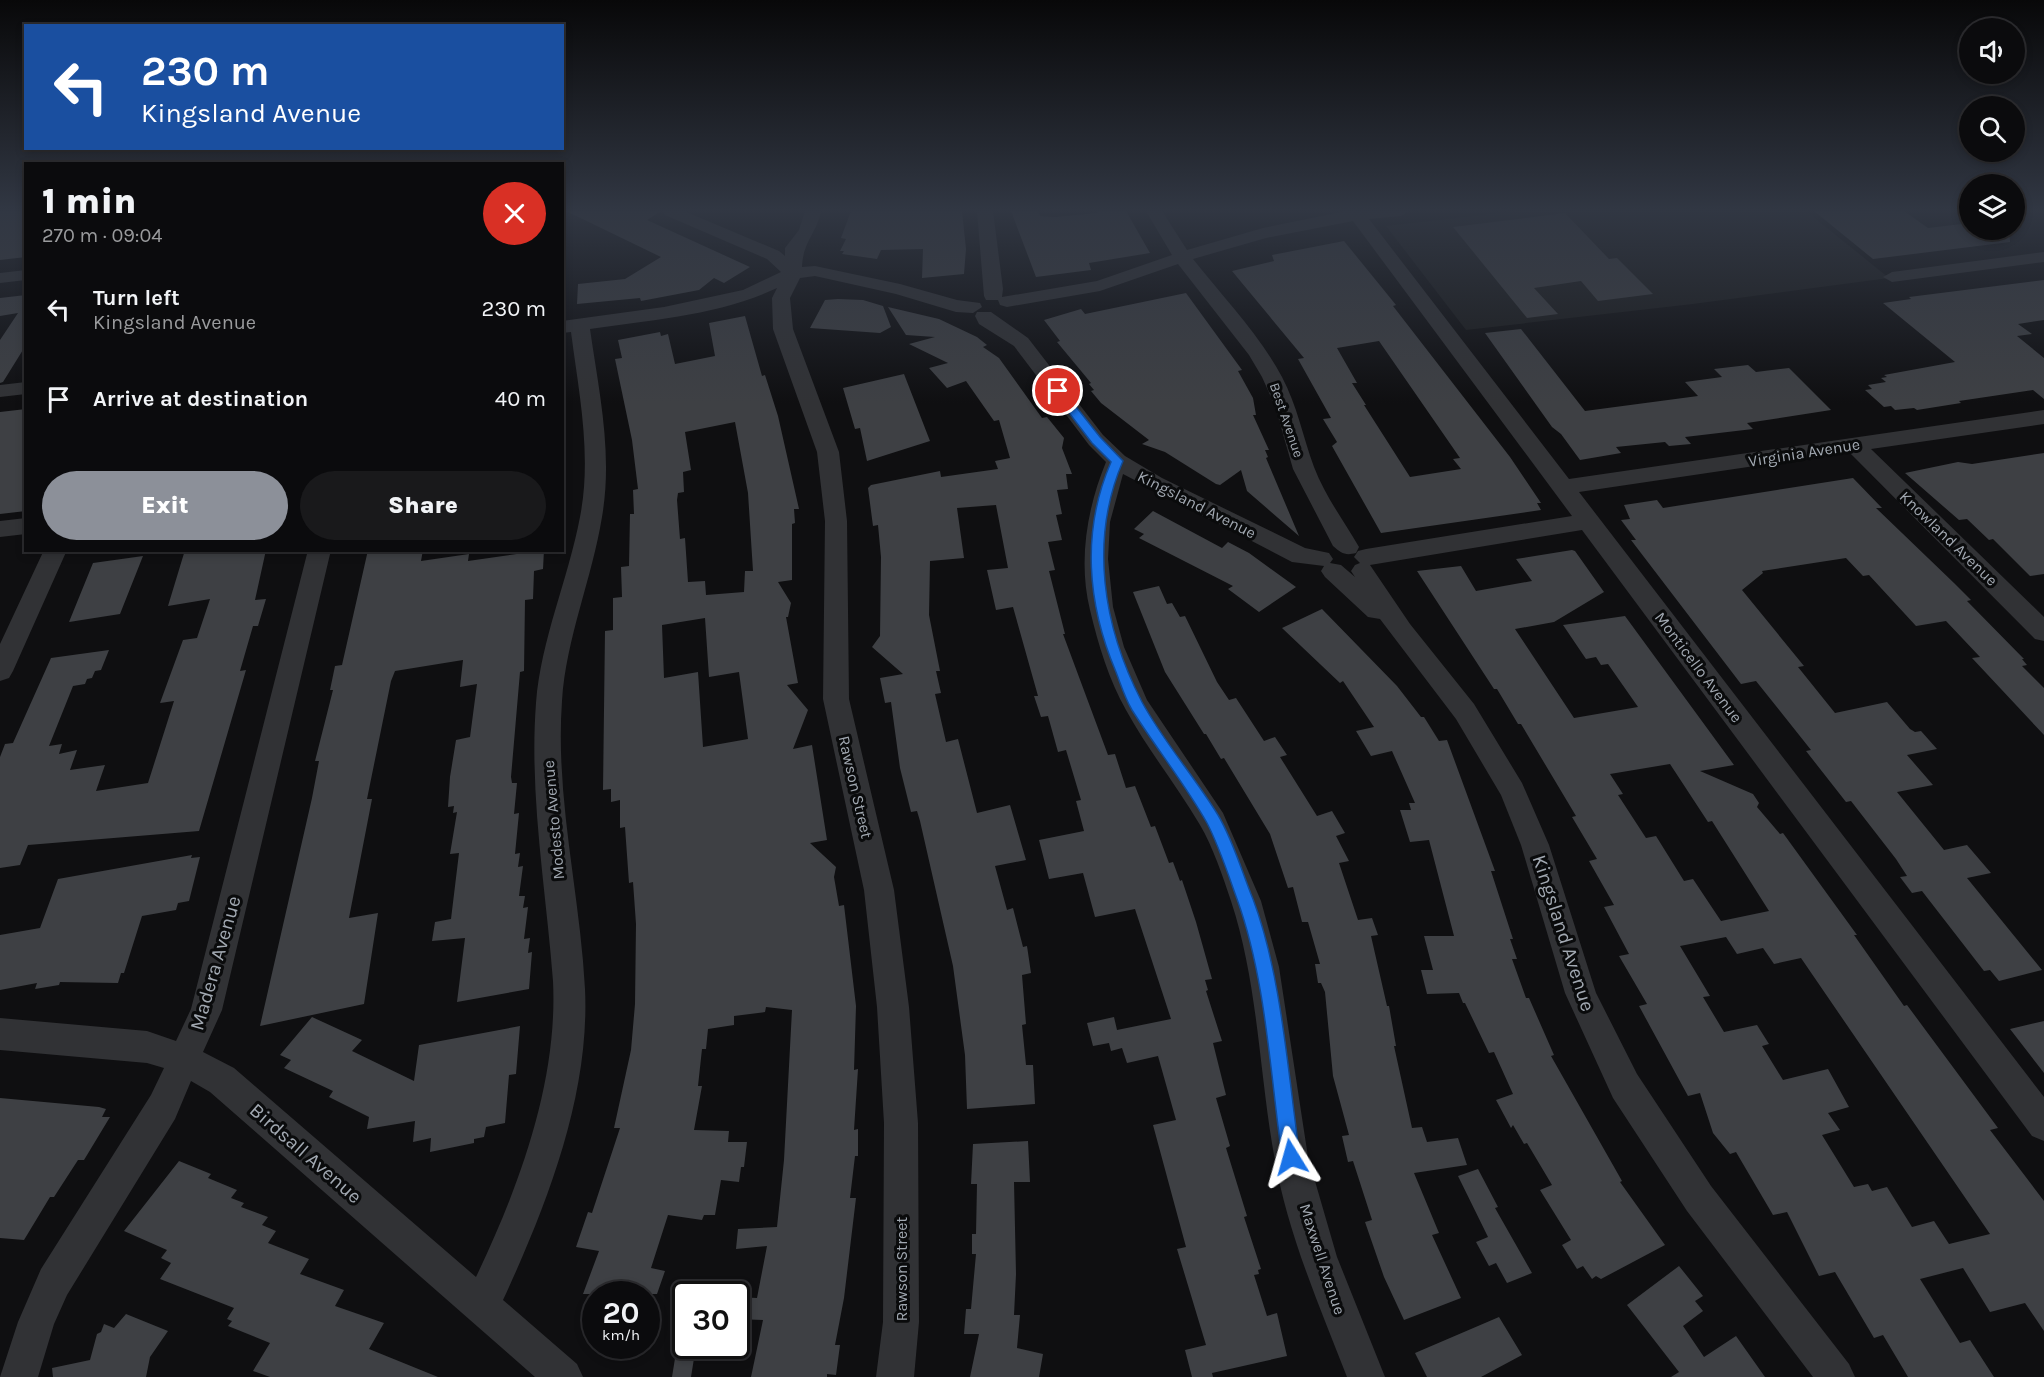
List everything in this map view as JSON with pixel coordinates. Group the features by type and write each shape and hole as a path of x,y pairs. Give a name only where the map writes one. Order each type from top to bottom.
{"street":[{"path":"0,278 24,275"},
{"path":"571,326 663,313 749,294 788,275"},
{"name":"Rawson Street","path":"792,275 781,298 783,329 828,452 836,521 836,699 879,891 893,1007 901,1146 901,1322 895,1377"},
{"path":"831,275 900,289 979,311 978,300 1003,301 1100,286 1130,275"},
{"path":"992,275 994,289 1003,301"},
{"name":"Best Avenue","path":"1196,275 1258,353 1272,377 1284,406 1304,469 1341,540 1359,558"},
{"name":"Monticello Avenue","path":"1403,275 2044,1124"},
{"path":"1892,277 1905,275"},
{"name":"Kingsland Avenue","path":"1003,301 1018,322 1021,342"},
{"name":"Kingsland Avenue","path":"979,311 986,320 1021,342 1096,440 1117,461 1154,483 1300,556 1327,565 1402,633 1445,684 1490,752 1519,807 1544,871 1574,973 1590,1017 1625,1086 1674,1164 1738,1253 1804,1332 1836,1377"},
{"name":"Modesto Avenue","path":"481,1306 514,1239 540,1161 562,1076 570,1007 546,750 556,645 589,528 595,490 596,451 571,326"},
{"path":"0,391 24,388"},
{"name":"Virginia Avenue","path":"1565,487 2044,417"},
{"name":"Knowland Avenue","path":"1854,445 2044,632"},
{"name":"Maxwell Avenue","path":"1117,461 1106,488 1098,531 1096,559 1101,607 1106,627 1136,705 1213,821 1246,901 1264,967 1291,1157 1319,1257 1366,1377"},
{"path":"1327,565 1326,552 1359,558 1589,521"},
{"path":"0,529 24,526"},
{"path":"0,671 55,552"},
{"name":"Madera Avenue","path":"19,1377 36,1322 54,1282 163,1107 206,1010 320,552"},
{"name":"Kingsland Avenue","path":"1359,558 1402,633"},
{"name":"Birdsall Avenue","path":"0,1034 147,1047 184,1059 222,1080 564,1377"}],"shaded area":[{"path":"1424,275 1886,275 1889,278 1693,304 1466,330"}],"building":[{"path":"631,275 737,275 724,283 714,278 699,290 641,301 640,298 577,304 578,284 625,279"},
{"path":"922,275 951,275 922,278"},
{"path":"1236,275 1372,275 1510,457 1541,503 1537,503 1541,510 1381,533 1332,446 1337,442 1323,419 1331,418 1298,359 1304,358","holes":["1379,341 1460,458 1453,459 1461,469 1410,477 1364,405 1366,405 1352,383 1357,383 1337,348"]},
{"path":"1492,275 1634,275 1653,294 1598,301 1581,281 1534,288 1558,314 1527,318"},
{"path":"2044,280 2044,320 2018,324 2032,334 2017,336 2044,358 2044,399 2033,390 1917,410 1914,408 1895,410 1891,406 1884,407 1865,390 1872,389 1868,385 1886,382 1881,378 1887,377 1884,375 1955,362 1883,303 1911,299 1909,297"},
{"path":"1186,293 1242,370 1238,371 1253,398 1256,415 1253,415 1269,450 1265,450 1268,457 1266,458 1299,536 1247,491 1241,470 1220,485 1216,484 1165,452 1142,444 1149,440 1101,403 1091,391 1094,390 1089,384 1091,383 1057,342 1060,341 1044,320 1081,309 1085,314"},
{"path":"24,295 24,348 3,382 0,383 0,340 18,313 0,316 0,298"},
{"path":"825,300 863,300 883,306 891,327 880,333 810,328"},
{"path":"888,307 939,319 977,337 987,345 983,347 999,358 1042,418 1047,417 1064,438 1062,448 1072,474 1066,474 1068,489 1057,490 1062,514 1056,515 1062,540 1048,542 1055,570 1049,571 1065,634 1063,634 1108,755 1115,754 1126,788 1135,786 1151,827 1155,826 1169,863 1173,862 1180,881 1182,880 1196,922 1212,979 1205,980 1208,990 1206,991 1222,1041 1213,1043 1226,1095 1216,1098 1230,1146 1226,1148 1247,1216 1244,1217 1261,1269 1258,1270 1259,1274 1254,1275 1267,1316 1277,1313 1287,1356 1212,1373 1213,1377 1192,1377 1185,1350 1206,1345 1177,1249 1186,1247 1153,1125 1176,1120 1158,1056 1127,1063 1122,1048 1111,1051 1109,1043 1093,1046 1087,1023 1114,1017 1117,1030 1171,1019 1135,909 1095,917 1083,873 1049,879 1039,840 1084,831 1076,801 1081,800 1066,750 1058,752 1048,716 1041,717 1034,696 1038,696 1013,607 996,610 987,570 1008,568 996,505 957,508 964,558 930,561 929,615 940,671 936,671 941,693 935,694 946,742 958,739 977,813 1010,805 1026,860 995,866 1007,910 1013,908 1023,947 1027,946 1031,973 1022,975 1026,1024 1022,1025 1026,1065 1033,1065 1035,1104 967,1109 965,1055 953,966 920,821 917,811 911,812 900,768 891,702 885,703 880,678 903,674 872,647 880,636 881,557 878,525 873,526 868,488 871,485 940,471 941,477 998,469 995,461 1010,458 999,420 994,421 966,381 947,388 929,368 948,363 909,344 935,337 906,335"},
{"path":"745,316 762,376 765,375 778,416 799,509 794,509 795,523 792,524 792,580 778,582 791,603 788,617 786,617 798,683 787,685 808,710 793,749 812,745 827,840 810,843 836,867 834,877 839,906 844,905 856,1006 854,1070 858,1069 854,1130 858,1129 858,1156 855,1156 850,1198 856,1198 844,1298 835,1345 840,1345 836,1375 827,1374 827,1377 751,1377 763,1320 750,1320 750,1298 757,1298 767,1246 736,1249 738,1229 777,1227 784,1160 792,1010 766,1007 765,1012 734,1016 734,1025 708,1029 706,1049 702,1049 698,1086 702,1086 694,1130 729,1131 728,1142 747,1142 744,1167 741,1167 739,1182 721,1180 715,1215 704,1215 702,1220 668,1215 651,1268 665,1271 660,1285 660,1281 588,1281 599,1251 576,1247 588,1212 592,1213 620,1128 614,1128 631,1050 635,1004 636,924 633,882 629,883 625,827 620,828 620,800 611,802 611,789 603,790 605,631 613,630 613,598 622,597 621,567 629,566 630,514 634,514 633,490 638,489 632,440 615,359 622,358 618,340 660,332 661,336 668,334 675,364 715,356 709,323","holes":["735,422 748,493 753,571 745,571 744,592 706,595 705,581 688,582 685,538 680,539 678,493 684,492 683,472 691,470 685,432","705,618 709,677 739,672 748,739 703,747 698,672 664,678 662,625"]},
{"path":"1521,329 1585,411 1698,396 1685,382 1722,377 1714,369 1748,365 1756,372 1789,368 1831,410 1747,423 1753,429 1685,437 1691,444 1669,446 1665,442 1616,447 1621,453 1580,460 1561,434 1552,427 1485,333"},
{"path":"904,374 930,441 867,461 860,428 855,429 843,388"},
{"path":"24,409 24,511 0,514 0,412"},
{"path":"2044,453 2044,574 2030,576 1993,539 1989,540 1967,519 1959,520 1905,473 1958,462 1972,464"},
{"path":"1853,478 1882,508 1876,508 1971,600 1967,601 2024,659 2022,659 2027,665 2022,666 2044,688 2044,735 1972,658 1980,657 1946,621 1916,626 1869,575 1863,576 1846,558 1762,571 1763,573 1742,590 1804,666 1798,667 1835,713 1887,702 1910,729 1915,732 1921,731 1937,749 1907,755 1933,785 1897,792 1944,850 1967,845 1991,873 1967,878 2042,970 1999,981 1990,970 1984,971 1922,891 1912,893 1900,877 1907,876 1896,859 1851,801 1846,802 1806,751 1811,750 1756,681 1741,684 1631,540 1636,540 1621,520 1630,519 1624,505 1657,500 1663,508"},
{"path":"1153,511 1222,548 1228,542 1249,553 1296,587 1259,612 1228,589 1233,586 1139,538 1144,534 1134,529"},
{"path":"1575,551 1604,592 1554,622 1515,629 1574,718 1638,707 1608,664 1601,665 1596,657 1586,659 1563,625 1625,616 1734,765 1700,771 1753,794 1759,803 1757,807 1780,834 1783,833 1857,935 1854,935 1904,1006 1907,1005 1998,1128 1990,1130 2044,1201 2044,1331 2025,1303 1990,1312 1963,1268 1920,1279 1960,1343 1970,1340 1994,1377 1908,1377 1883,1335 1874,1338 1835,1272 1819,1276 1787,1212 1773,1215 1736,1152 1730,1154 1713,1133 1700,1093 1688,1096 1639,1006 1647,1004 1619,956 1629,954 1604,907 1614,905 1589,861 1597,859 1572,817 1576,816 1521,724 1518,724 1497,689 1494,689 1417,571 1461,566 1476,591 1532,581 1516,559","holes":["1670,764 1708,822 1712,821 1769,911 1721,921 1693,879 1684,881 1656,836 1646,838 1618,795 1623,794 1610,774","1726,937 1737,954 1763,948 1774,964 1801,958 1990,1234 1949,1244 1934,1221 1912,1227 1887,1187 1872,1191 1868,1184 1854,1187 1822,1135 1840,1130 1828,1113 1849,1107 1828,1069 1783,1080 1762,1046 1769,1044 1757,1025 1724,1032 1703,997 1710,996 1680,946"]},
{"path":"184,552 266,552 255,600 266,599 258,626 253,626 240,671 246,670 199,831 28,845 20,865 0,868 0,757 5,744 13,743 51,658 109,650 101,670 95,671 92,678 87,679 85,684 73,686 49,746 62,744 59,754 77,750 70,770 105,765 96,791 148,783 174,701 160,703 183,640 197,638 210,599 168,606"},
{"path":"368,552 423,552 421,561 469,554 468,561 544,552 543,569 534,571 533,599 525,600 524,671 520,672 511,777 512,783 517,783 514,814 519,813 515,854 520,853 518,867 523,866 519,896 525,896 523,908 528,907 524,939 530,938 528,953 532,952 529,989 457,1002 465,938 432,941 435,922 451,919 459,853 450,854 457,812 453,813 454,806 448,807 450,777 456,740 470,737 477,684 460,687 463,660 395,671 391,681 367,799 372,799 349,918 378,913 364,1004 260,1026 312,798 319,761 315,761 333,690 330,690 335,666 342,665"},
{"path":"143,556 120,614 69,622 93,563"},
{"path":"1159,586 1167,604 1172,603 1180,617 1185,616 1217,682 1229,700 1236,698 1264,741 1275,737 1287,755 1280,757 1317,816 1332,811 1345,833 1336,836 1349,861 1339,863 1358,920 1372,918 1378,935 1371,936 1387,1006 1389,1006 1396,1046 1394,1046 1412,1128 1422,1127 1427,1142 1458,1138 1467,1165 1414,1173 1439,1233 1432,1235 1461,1298 1404,1320 1384,1277 1365,1222 1372,1220 1353,1161 1348,1162 1342,1136 1349,1135 1333,1076 1325,992 1321,983 1318,983 1315,964 1320,964 1308,922 1302,922 1293,887 1288,888 1270,834 1224,758 1221,759 1165,672 1133,592"},
{"path":"1322,609 1397,686 1421,717 1424,717 1439,741 1447,740 1495,871 1491,871 1513,939 1510,939 1517,959 1512,959 1526,998 1529,998 1554,1055 1551,1056 1622,1181 1620,1182 1665,1245 1601,1279 1596,1276 1592,1279 1583,1266 1577,1269 1562,1245 1571,1240 1540,1190 1552,1185 1527,1143 1524,1144 1513,1125 1511,1128 1496,1100 1513,1094 1494,1052 1489,1053 1459,993 1427,994 1421,970 1433,970 1424,936 1454,936 1429,840 1410,842 1400,810 1411,810 1409,803 1415,803 1392,751 1371,756 1356,731 1374,727 1343,681 1340,683 1282,628"},
{"path":"192,855 191,858 200,857 189,901 178,903 176,910 142,916 124,973 121,973 118,983 60,982 59,985 35,989 37,983 0,990 0,935 40,928 58,879"},
{"path":"312,1017 362,1040 352,1051 414,1081 419,1045 520,1026 516,1074 509,1075 505,1123 486,1127 484,1137 474,1139 474,1143 430,1152 431,1138 413,1142 415,1121 367,1129 369,1117 329,1097 333,1091 284,1068 291,1060 280,1055"},
{"path":"2044,1021 2044,1073 2010,1029"},
{"path":"0,1098 99,1107 106,1109 102,1117 110,1117 84,1160 78,1160 54,1197 50,1197 24,1240 0,1238"},
{"path":"1028,1141 1030,1182 1014,1182 1016,1274 1014,1315 1020,1315 1017,1348 1043,1354 1039,1377 970,1377 979,1334 964,1334 966,1309 971,1309 976,1254 972,1254 972,1234 976,1234 977,1184 971,1184 973,1144"},
{"path":"179,1161 211,1174 208,1178 237,1190 231,1198 244,1203 241,1207 268,1217 262,1225 276,1231 268,1243 309,1259 300,1274 344,1290 335,1306 384,1323 369,1349 438,1377 270,1377 253,1371 270,1343 228,1326 232,1321 227,1319 234,1308 160,1279 171,1263 161,1258 167,1250 124,1231"},
{"path":"1478,1169 1498,1207 1495,1208 1532,1273 1507,1283 1496,1263 1489,1266 1476,1242 1488,1237 1458,1176"},
{"path":"1679,1266 1703,1296 1695,1301 1703,1311 1683,1326 1704,1357 1736,1336 1765,1377 1671,1377 1679,1372 1627,1305"},
{"path":"126,1314 168,1331 150,1357 146,1377 53,1377 52,1368 90,1360 97,1334 101,1332 104,1324 114,1328"},
{"path":"1499,1317 1522,1355 1481,1377 1427,1377 1415,1353"},
{"path":"675,1359 694,1359 691,1377 672,1377"}],"route":[{"path":"1058,391 1096,440 1117,461 1106,488 1098,522 1096,559 1101,607 1112,647 1136,705 1213,821 1246,901 1264,967 1291,1157"}]}
